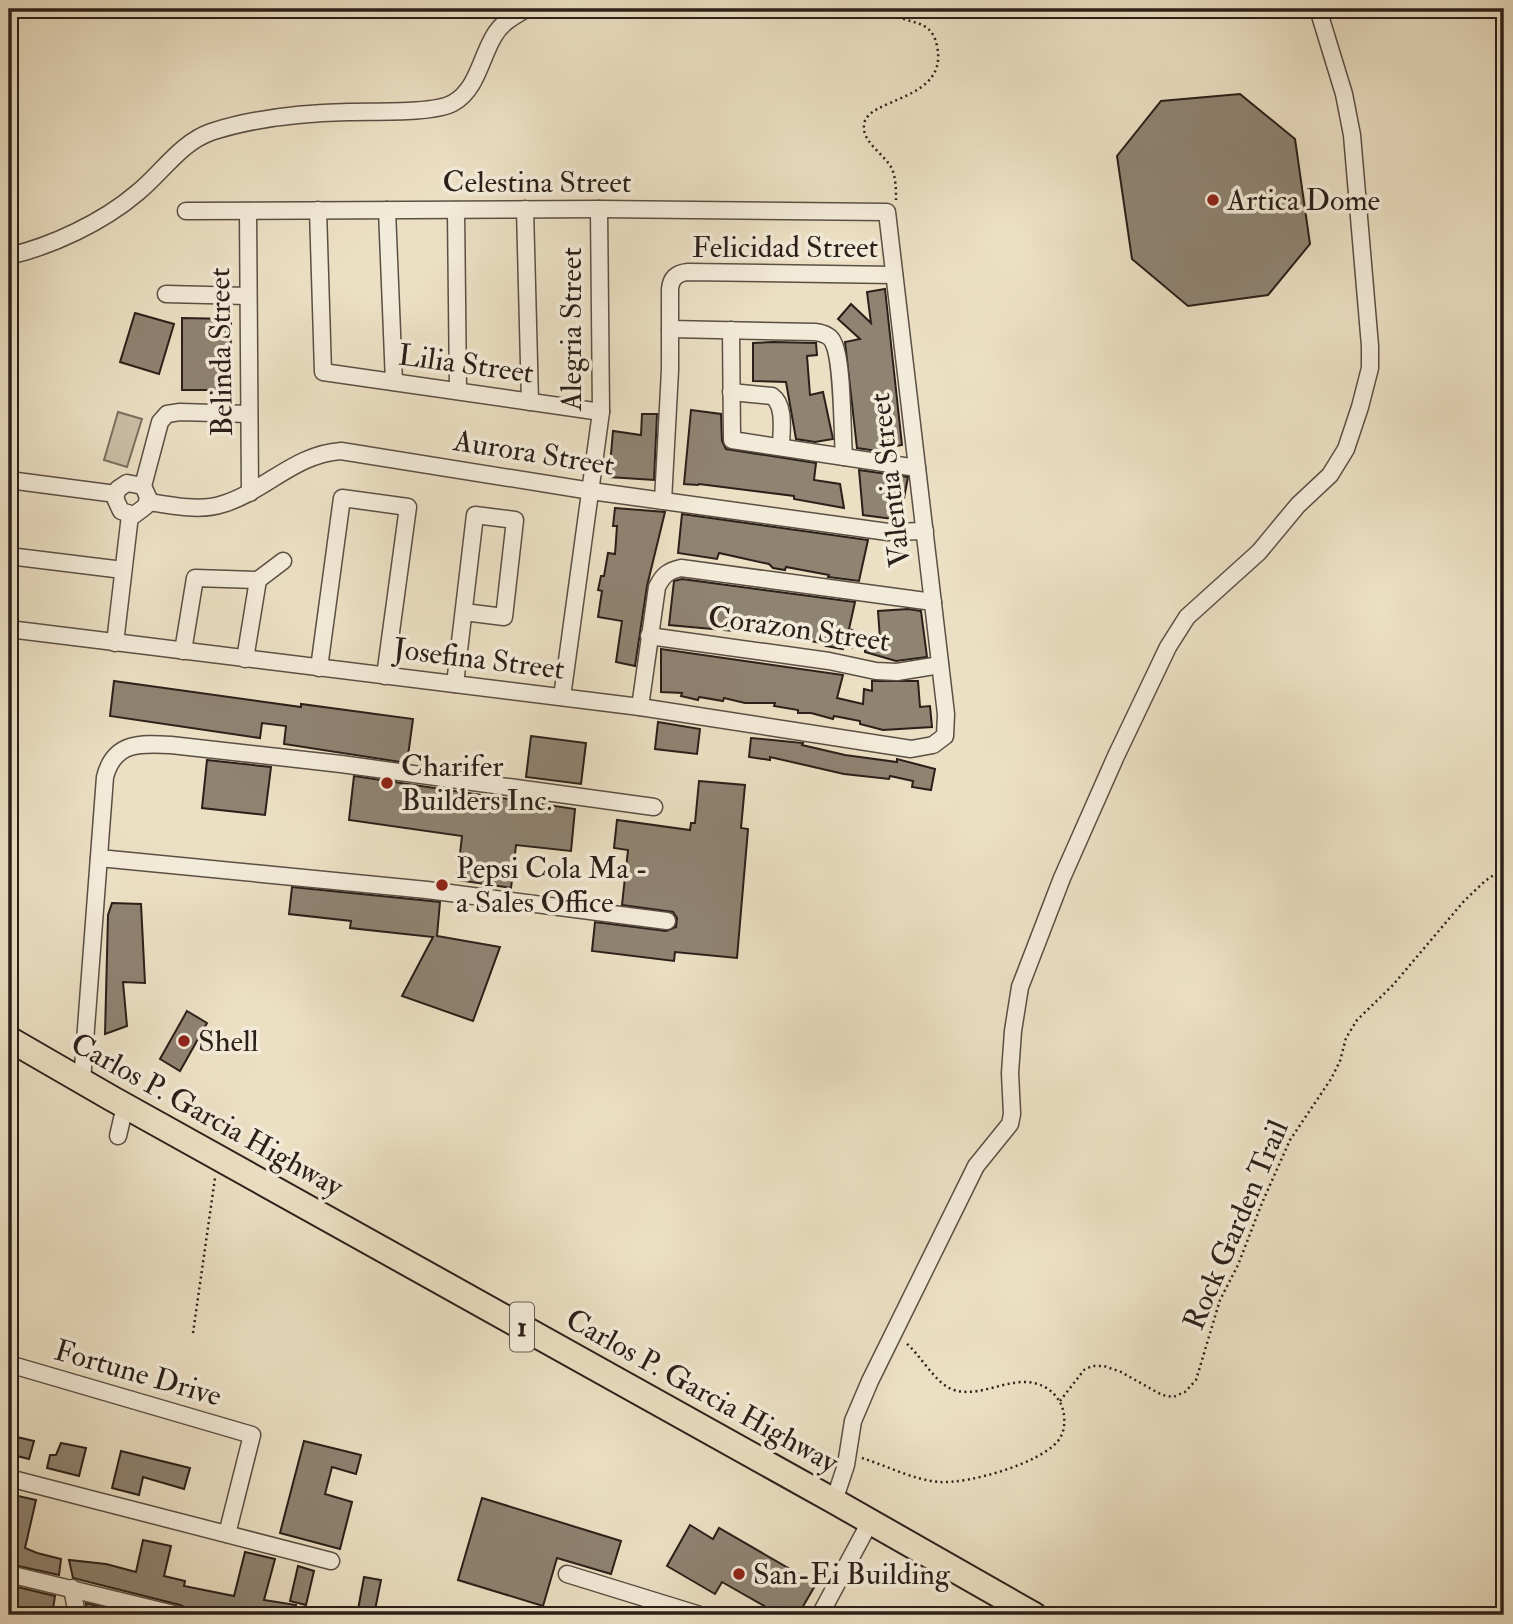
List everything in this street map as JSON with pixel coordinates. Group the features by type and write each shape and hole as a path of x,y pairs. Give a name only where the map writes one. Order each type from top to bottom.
{"highway":[{"name":"Carlos P. Garcia Highway","path":"9,1039 1034,1615"}],"street":[{"path":"9,256 75,232 98,220 139,192 189,144 209,133 264,119 343,112 436,109 452,104 466,94 494,35 506,21 526,9"},
{"path":"834,1501 844,1477 853,1422 893,1334 976,1166 1010,1124 1013,1031 1020,987 1082,831 1168,647 1186,617 1259,552 1298,505 1330,475 1346,449 1360,407 1370,368 1370,346 1352,135 1344,94 1318,9"},
{"path":"525,209 530,402"},
{"name":"Celestina Street","path":"186,211 599,209 887,212"},
{"name":"Alegria Street","path":"562,697 601,412 599,209"},
{"name":"Lilia Street","path":"318,210 323,372 601,412"},
{"path":"387,210 394,382"},
{"path":"456,210 458,391"},
{"name":"Belinda Street","path":"248,211 250,493"},
{"name":"Valentia Street","path":"887,212 947,728 940,740"},
{"name":"Felicidad Street","path":"670,329 670,281 675,276 688,272 894,275"},
{"path":"166,294 248,296"},
{"path":"663,501 669,416 670,329 815,332 829,337 834,342 839,368 844,457"},
{"path":"731,330 732,440 917,468"},
{"path":"731,392 772,396 777,399 781,411 781,447"},
{"path":"145,494 127,483 122,485 116,494 118,507 130,515 139,513 145,494 160,422 167,414 250,414"},
{"name":"Aurora Street","path":"145,494 209,507 222,505 250,493 310,457 341,451 663,501 888,531 925,531"},
{"path":"9,480 116,494"},
{"path":"319,667 342,498 408,507 385,676"},
{"path":"115,643 130,515"},
{"path":"455,684 475,515 515,520 503,617 464,612"},
{"path":"9,556 123,570"},
{"path":"183,651 195,578 258,580 283,561"},
{"path":"640,707 657,587 663,576 672,570 681,568 933,603"},
{"path":"245,659 258,580"},
{"name":"Josefina Street","path":"9,629 640,707 911,749 933,745 940,740"},
{"name":"Corazon Street","path":"649,635 876,671 897,672 940,665"},
{"path":"82,1081 105,777 108,765 116,754 129,747 148,744 341,764 654,807"},
{"path":"99,858 427,890 667,921"},
{"path":"118,1136 125,1106"},
{"name":"Fortune Drive","path":"9,1364 252,1435 227,1534"},
{"path":"9,1478 331,1561"},
{"path":"820,1615 870,1522"},
{"path":"9,1574 72,1588 132,1609 178,1615"},
{"path":"567,1574 700,1615"},
{"path":"72,1588 77,1615"}],"path":[{"path":"887,212 896,200 893,172 865,134 864,122 877,108 913,94 928,81 937,65 938,48 933,33 926,26 904,19 890,9"},
{"name":"Rock Garden Trail","path":"1060,1401 1084,1370 1092,1366 1104,1366 1121,1372 1172,1398 1185,1392 1196,1380 1220,1300 1238,1265 1271,1181 1290,1140 1331,1079 1340,1061 1346,1038 1357,1020 1393,985 1464,901 1504,868"},
{"path":"193,1333 218,1158"},
{"path":"847,1453 937,1482 960,1482 985,1476 1040,1455 1060,1438 1065,1427 1060,1401 1051,1391 1036,1383 1016,1382 971,1391 953,1390 934,1375 920,1356 893,1334"}],"shaded area":[{"path":"118,412 142,419 127,467 104,460"}],"building":[{"name":"Artica Dome","path":"1240,94 1295,139 1310,244 1268,295 1188,306 1132,259 1117,156 1161,101"},
{"path":"885,289 902,445 885,448 884,452 857,448 845,342 860,339 838,319 851,304 871,323 867,292"},
{"path":"135,313 174,324 159,374 120,362"},
{"path":"182,318 231,319 230,390 182,390"},
{"path":"753,343 816,343 817,355 807,356 810,395 823,392 833,439 815,442 796,439 786,382 753,381"},
{"path":"691,410 721,414 722,441 726,449 816,463 814,480 840,484 844,508 794,499 794,496 684,484"},
{"path":"642,414 657,414 654,480 609,477 613,431 641,435"},
{"path":"859,470 908,477 900,520 863,515"},
{"path":"615,508 665,512 647,586 635,666 616,662 622,621 598,617 601,576 604,576 608,553 615,554"},
{"path":"682,514 868,540 859,581 786,567 785,570 773,568 769,564 719,553 717,559 678,553"},
{"path":"682,579 855,602 849,629 857,632 852,648 826,646 827,644 734,627 734,631 669,625 674,581"},
{"path":"878,611 921,611 927,657 896,661 865,652 865,634 880,639"},
{"path":"661,649 843,675 837,698 863,704 864,689 872,691 872,681 918,681 920,707 930,706 932,727 883,730 860,724 860,721 798,713 798,710 774,706 775,703 745,703 724,698 723,701 699,697 698,700 681,696 682,693 661,692"},
{"path":"114,681 301,707 301,704 413,719 407,763 284,744 286,726 262,723 260,738 110,716"},
{"path":"658,722 700,729 697,754 655,749"},
{"path":"531,736 586,743 581,784 526,777"},
{"path":"751,738 803,743 802,745 845,755 897,762 897,759 935,769 931,790 912,787 913,781 890,776 889,779 844,774 770,757 770,760 749,757"},
{"path":"207,760 271,767 265,815 202,808"},
{"path":"354,776 575,809 571,851 516,845 511,888 457,880 462,836 349,820"},
{"path":"699,781 745,785 741,828 748,829 737,958 675,952 674,961 592,951 595,922 666,931 676,927 677,918 673,912 622,905 628,850 614,848 617,820 690,830 691,823 695,823"},
{"path":"292,887 440,902 437,936 500,947 473,1021 402,996 433,937 350,928 351,921 289,914"},
{"path":"112,903 141,904 145,983 123,982 127,1026 105,1034 108,915"},
{"name":"Shell","path":"187,1011 207,1023 180,1071 160,1059"},
{"path":"17,1437 34,1441 29,1459 13,1455"},
{"path":"304,1441 361,1455 356,1474 332,1467 325,1494 352,1502 340,1549 280,1533"},
{"path":"61,1443 86,1448 79,1476 47,1468 50,1455 56,1455"},
{"path":"121,1451 190,1468 184,1489 143,1477 139,1495 112,1488"},
{"path":"9,1494 36,1500 25,1548 61,1559 59,1575 9,1564"},
{"path":"482,1498 621,1541 611,1574 557,1558 543,1606 458,1580"},
{"name":"San-Ei Building","path":"690,1525 713,1539 719,1528 816,1584 798,1615 780,1615 722,1582 715,1594 667,1566"},
{"path":"143,1540 171,1546 164,1576 185,1581 184,1586 234,1596 245,1552 275,1559 264,1600 296,1605 294,1615 231,1615 214,1612 214,1615 188,1615 186,1608 180,1605 73,1578 69,1560 106,1564 136,1572"},
{"path":"298,1566 314,1571 306,1605 290,1601"},
{"path":"364,1577 381,1580 374,1615 357,1615"},
{"path":"9,1585 55,1596 52,1615 9,1615"},
{"path":"86,1603 123,1612 123,1615 87,1615"}],"place":[{"name":"Artica Dome","path":"1213,200"},
{"name":"Charifer Builders Inc.","path":"387,783"},
{"name":"Pepsi Cola Ma - a Sales Office","path":"442,885"},
{"name":"Shell","path":"184,1041"},
{"name":"San-Ei Building","path":"739,1574"}]}
